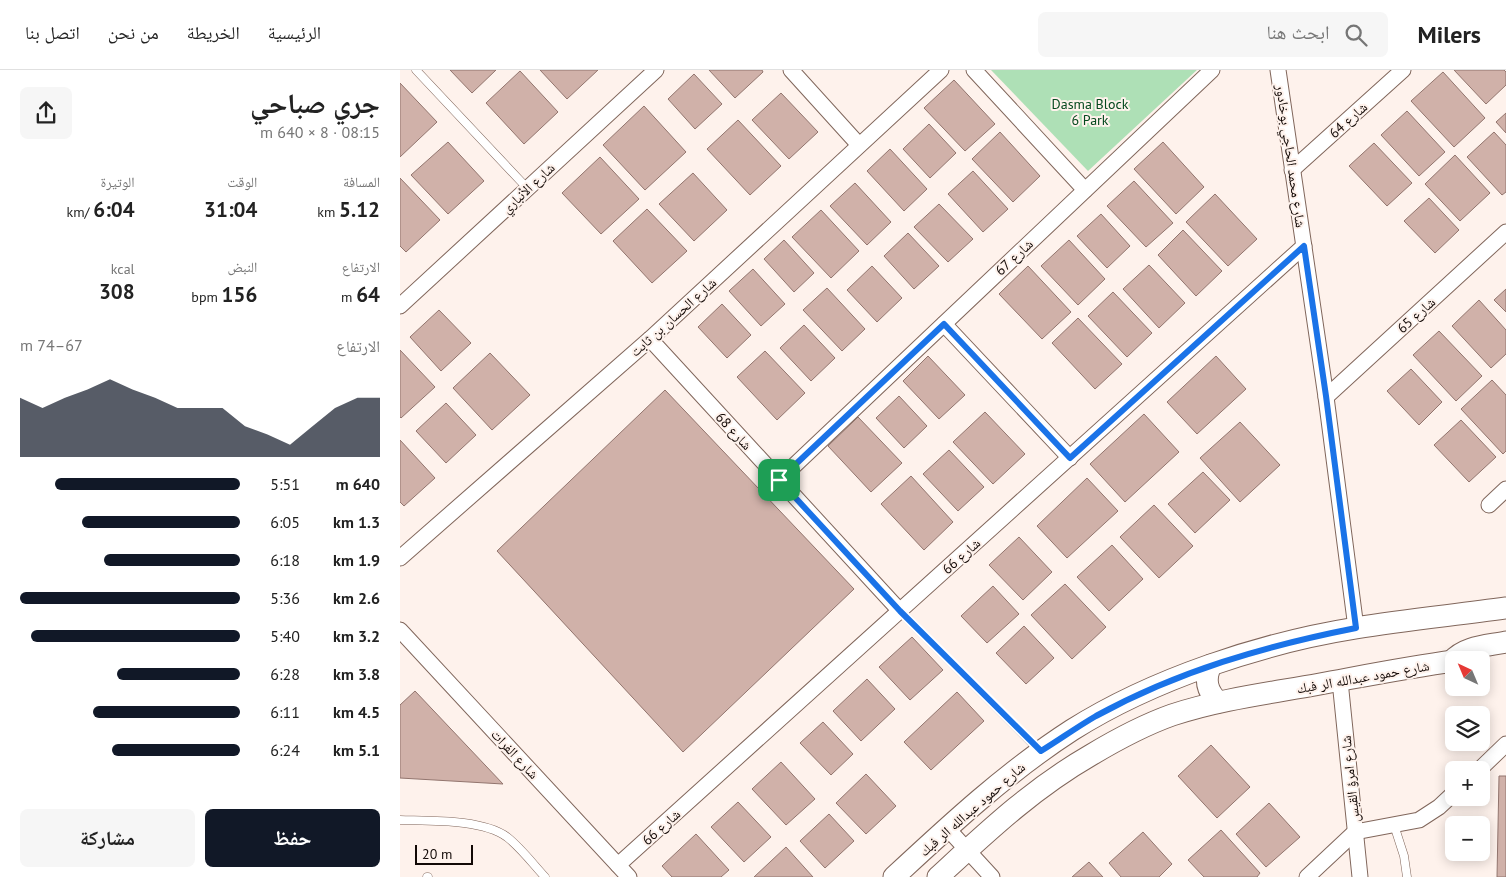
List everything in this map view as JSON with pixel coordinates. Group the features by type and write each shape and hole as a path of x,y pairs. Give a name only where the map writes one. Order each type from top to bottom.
{"street":[{"name":"شارع الأنباري","path":"400,306 656,70"},
{"path":"790,70 859,145"},
{"name":"شارع الحسان بن ثابت","path":"400,558 650,339 941,70"},
{"path":"974,70 1085,190"},
{"name":"شارع 67","path":"779,480 1212,70"},
{"name":"شارع محمد الحاجي بوخادور","path":"1278,70 1326,396 1356,628"},
{"name":"شارع 64","path":"1292,170 1403,70"},
{"name":"شارع 65","path":"1326,396 1506,233"},
{"name":"شارع 66","path":"618,865 1304,246"},
{"path":"944,324 1070,458"},
{"name":"شارع 68","path":"650,339 900,611"},
{"path":"1489,505 1506,489"},
{"name":"شارع حمود عبدالله الر فبك","path":"894,877 989,791 1041,751 1073,730 1167,682 1211,665 1283,643 1356,628 1506,608"},
{"name":"شارع الفرات","path":"400,630 630,877"},
{"path":"1465,651 1506,642"},
{"name":"شارع حمود عبدالله الر فبك","path":"1490,657 1506,655"},
{"name":"شارع حمود عبدالله الر فبك","path":"938,877 1033,792 1091,754 1155,722 1218,702 1445,663"},
{"path":"1211,665 1208,672 1208,689 1218,702"},
{"name":"شارع امرؤ القيس","path":"1340,681 1360,877"},
{"path":"1488,761 1506,744"},
{"path":"1307,877 1355,832 1419,820 1445,801"},
{"path":"948,828 992,877"}],"lane":[{"path":"416,70 528,189"},
{"path":"900,611 1041,751"},
{"path":"400,820 473,824 498,832 514,843 545,877"},
{"path":"1394,825 1404,856 1406,877"}],"green space":[{"name":"Dasma Block 6 Park","path":"991,70 1197,70 1088,171"}],"building":[{"path":"450,70 496,70 472,93"},
{"path":"540,70 598,70 567,99"},
{"path":"709,70 762,70 763,72 735,98"},
{"path":"1454,70 1504,70 1506,72 1506,85 1486,104"},
{"path":"520,71 558,112 524,144 486,103"},
{"path":"1443,72 1485,118 1454,147 1411,101"},
{"path":"694,74 722,104 695,129 668,99"},
{"path":"954,80 995,124 965,151 924,108"},
{"path":"400,83 437,122 400,157"},
{"path":"781,93 818,132 789,159 752,120"},
{"path":"644,106 686,152 645,190 603,145"},
{"path":"1407,111 1445,152 1419,176 1381,135"},
{"path":"1506,113 1506,133 1496,122"},
{"path":"738,120 781,166 750,195 707,149"},
{"path":"929,124 956,153 930,178 903,149"},
{"path":"1000,132 1040,176 1013,202 972,159"},
{"path":"1494,132 1506,145 1506,192 1502,195 1467,157"},
{"path":"448,142 484,181 448,214 411,175"},
{"path":"1163,142 1204,187 1176,214 1134,169"},
{"path":"1374,143 1412,183 1387,206 1349,166"},
{"path":"890,149 927,189 904,211 867,171"},
{"path":"1455,155 1490,193 1460,221 1425,184"},
{"path":"600,157 639,199 601,234 562,193"},
{"path":"973,171 1008,209 983,232 948,194"},
{"path":"693,173 727,210 694,241 659,204"},
{"path":"400,178 440,220 406,252 400,246"},
{"path":"1134,181 1173,223 1146,247 1107,206"},
{"path":"855,183 891,222 867,245 830,206"},
{"path":"1215,194 1257,239 1228,266 1186,222"},
{"path":"1429,198 1459,230 1435,253 1404,221"},
{"path":"939,204 973,239 948,262 914,227"},
{"path":"647,209 687,251 652,283 613,241"},
{"path":"821,210 859,251 831,278 792,237"},
{"path":"1101,214 1130,246 1107,268 1077,236"},
{"path":"1183,230 1222,271 1196,296 1158,255"},
{"path":"908,233 939,266 914,289 884,256"},
{"path":"784,240 814,273 794,292 764,259"},
{"path":"1069,240 1105,279 1078,305 1041,266"},
{"path":"1149,265 1185,303 1159,328 1123,289"},
{"path":"872,266 902,298 877,322 847,290"},
{"path":"1028,266 1071,312 1042,339 999,294"},
{"path":"753,269 785,304 761,326 729,291"},
{"path":"827,288 865,329 842,351 803,310"},
{"path":"1506,289 1506,312 1494,300"},
{"path":"1113,292 1152,333 1127,357 1088,316"},
{"path":"1479,300 1506,330 1506,354 1491,368 1452,326"},
{"path":"722,304 751,335 727,358 698,327"},
{"path":"439,310 471,343 441,371 410,337"},
{"path":"1078,318 1122,364 1095,389 1052,343"},
{"path":"804,325 835,358 811,381 780,348"},
{"path":"1439,331 1482,376 1456,401 1413,355"},
{"path":"400,350 435,387 401,418 400,417"},
{"path":"765,351 805,393 777,420 737,377"},
{"path":"490,353 530,395 492,430 453,388"},
{"path":"928,356 965,395 939,419 903,381"},
{"path":"1216,356 1246,389 1197,434 1167,402"},
{"path":"1411,369 1442,402 1419,425 1387,391"},
{"path":"1492,380 1506,395 1506,451 1503,454 1461,409"},
{"path":"665,390 854,589 683,752 497,551"},
{"path":"899,396 927,426 904,448 876,418"},
{"path":"446,403 476,435 446,463 416,431"},
{"path":"985,412 1025,454 993,484 953,442"},
{"path":"1144,414 1179,452 1125,502 1090,464"},
{"path":"858,417 902,463 871,492 828,446"},
{"path":"1461,420 1496,457 1469,482 1434,445"},
{"path":"1240,422 1280,465 1240,502 1200,458"},
{"path":"400,440 435,478 404,506 400,502"},
{"path":"949,450 984,487 958,511 923,474"},
{"path":"1203,472 1230,500 1195,533 1168,504"},
{"path":"911,476 953,522 924,550 881,504"},
{"path":"1087,478 1118,511 1067,558 1037,526"},
{"path":"1154,505 1193,546 1159,578 1120,537"},
{"path":"1019,537 1052,572 1023,600 989,565"},
{"path":"1112,545 1143,579 1109,611 1077,577"},
{"path":"1065,584 1106,627 1072,659 1031,615"},
{"path":"993,586 1019,614 987,643 961,616"},
{"path":"1024,626 1054,658 1026,684 996,653"},
{"path":"912,637 943,670 910,700 879,667"},
{"path":"867,679 895,709 861,741 833,711"},
{"path":"415,691 503,784 400,778 400,705"},
{"path":"957,692 984,721 931,770 904,742"},
{"path":"823,722 853,754 831,775 800,743"},
{"path":"1211,745 1250,787 1217,818 1178,776"},
{"path":"781,762 815,799 786,825 752,789"},
{"path":"866,774 896,806 866,834 836,803"},
{"path":"1499,776 1506,776 1506,877 1497,877"},
{"path":"738,802 771,837 744,862 711,827"},
{"path":"1269,803 1300,837 1266,867 1236,834"},
{"path":"829,814 854,841 825,868 800,841"},
{"path":"1221,830 1260,873 1257,877 1204,877 1188,860"},
{"path":"1143,832 1172,864 1159,877 1121,877 1109,863"},
{"path":"696,834 729,870 721,877 672,877 662,866"},
{"path":"786,847 813,877 754,877"},
{"path":"1089,862 1103,877 1072,877"}],"route":[{"path":"1304,246 1326,396 1356,628 1283,643 1201,668 1129,699 1096,716 1041,751 900,611 779,480 944,324 1070,458 1304,246"}]}
